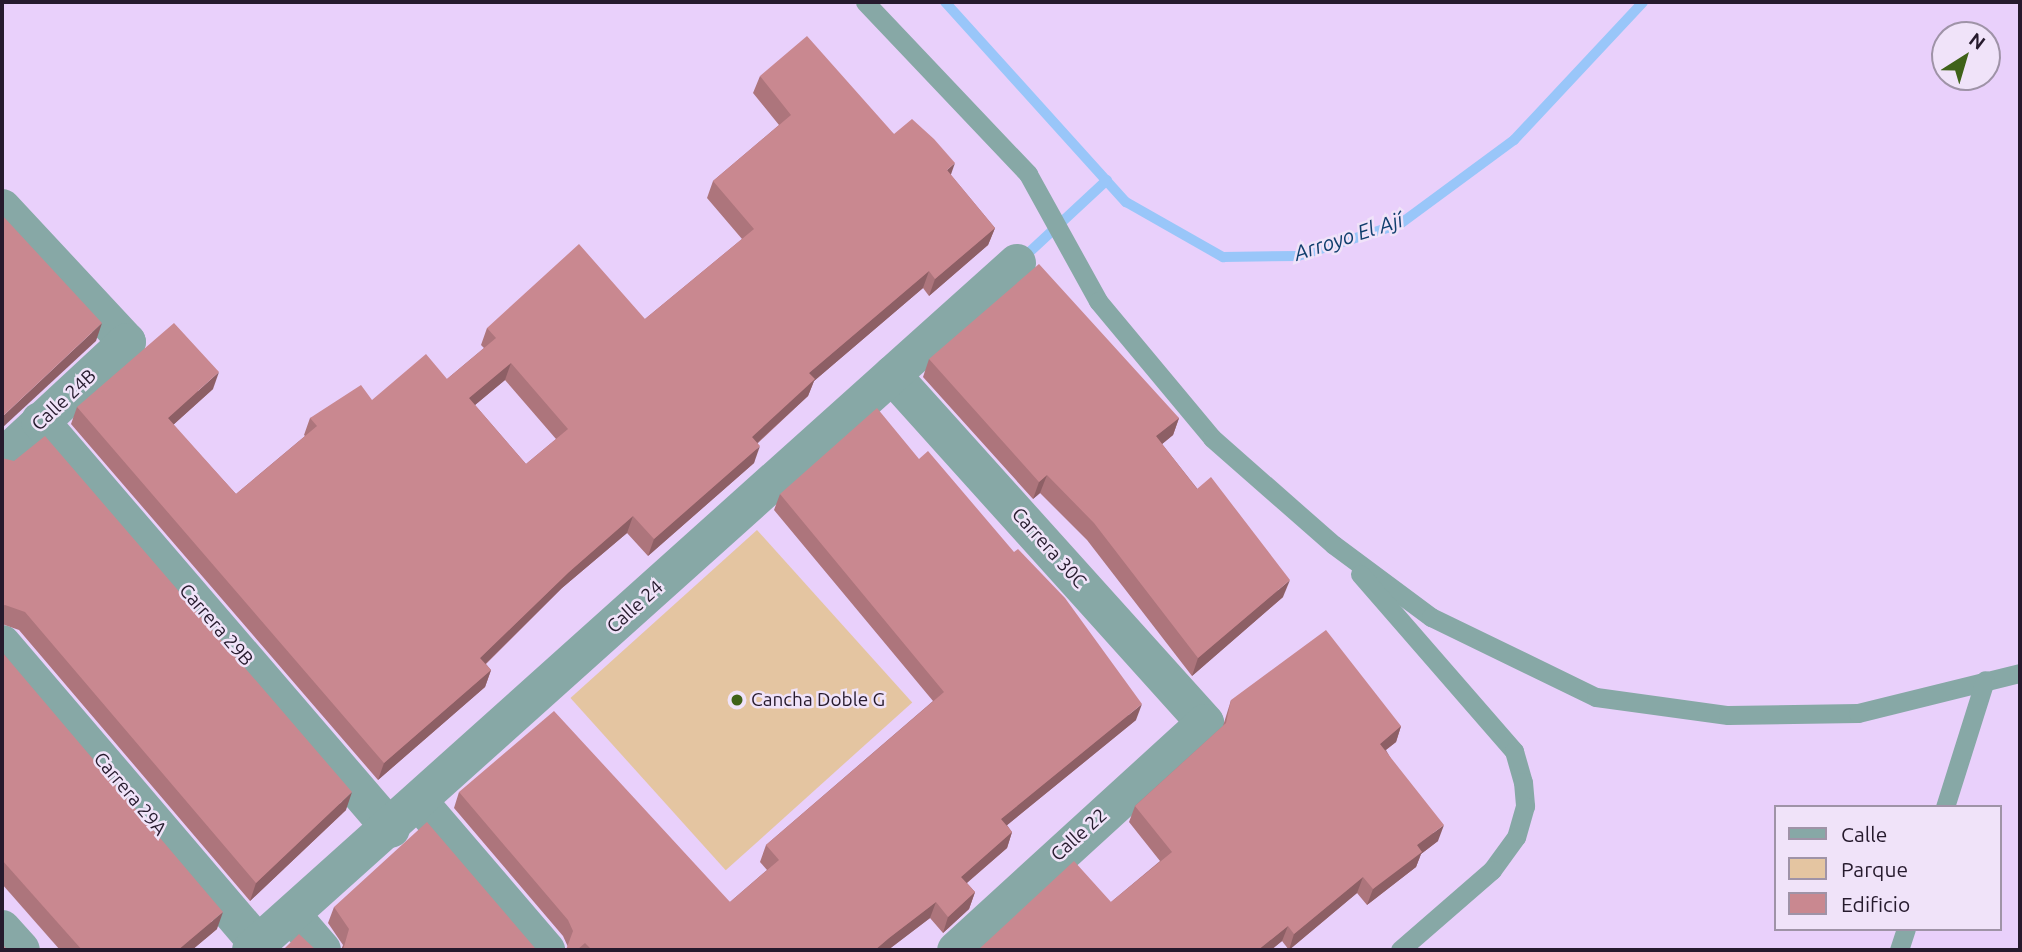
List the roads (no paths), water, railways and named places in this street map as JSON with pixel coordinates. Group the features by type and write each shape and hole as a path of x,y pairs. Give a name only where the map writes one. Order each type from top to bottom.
{"street":[{"name":"Calle 24B","path":"2,208 127,342 2,458"},
{"name":"Calle 24","path":"255,947 420,803 1017,263"},
{"name":"Carrera 30C","path":"892,375 1205,723"},
{"name":"Carrera 29B","path":"40,421 391,829"},
{"name":"Carrera 29A","path":"2,644 255,947"},
{"name":"Calle 22","path":"956,950 1205,723"},
{"path":"420,803 546,950"},
{"path":"292,915 322,950"},
{"path":"2,929 21,950"}],"lane":[{"path":"865,2 1028,174 1098,301 1212,439 1334,545 1430,617 1596,697 1728,715 1858,713 2020,673"},
{"path":"1334,545 1514,751 1523,782 1525,806 1516,836 1492,870 1401,950"},
{"path":"1946,805 1985,680"},
{"path":"1899,950 1905,931"}],"waterway":[{"name":"Arroyo El Ají","path":"945,2 1126,202 1223,257 1298,256 1400,224 1514,140 1643,2"},
{"path":"1022,259 1107,180"}],"place":[{"name":"Cancha Doble G","path":"737,700"}]}
